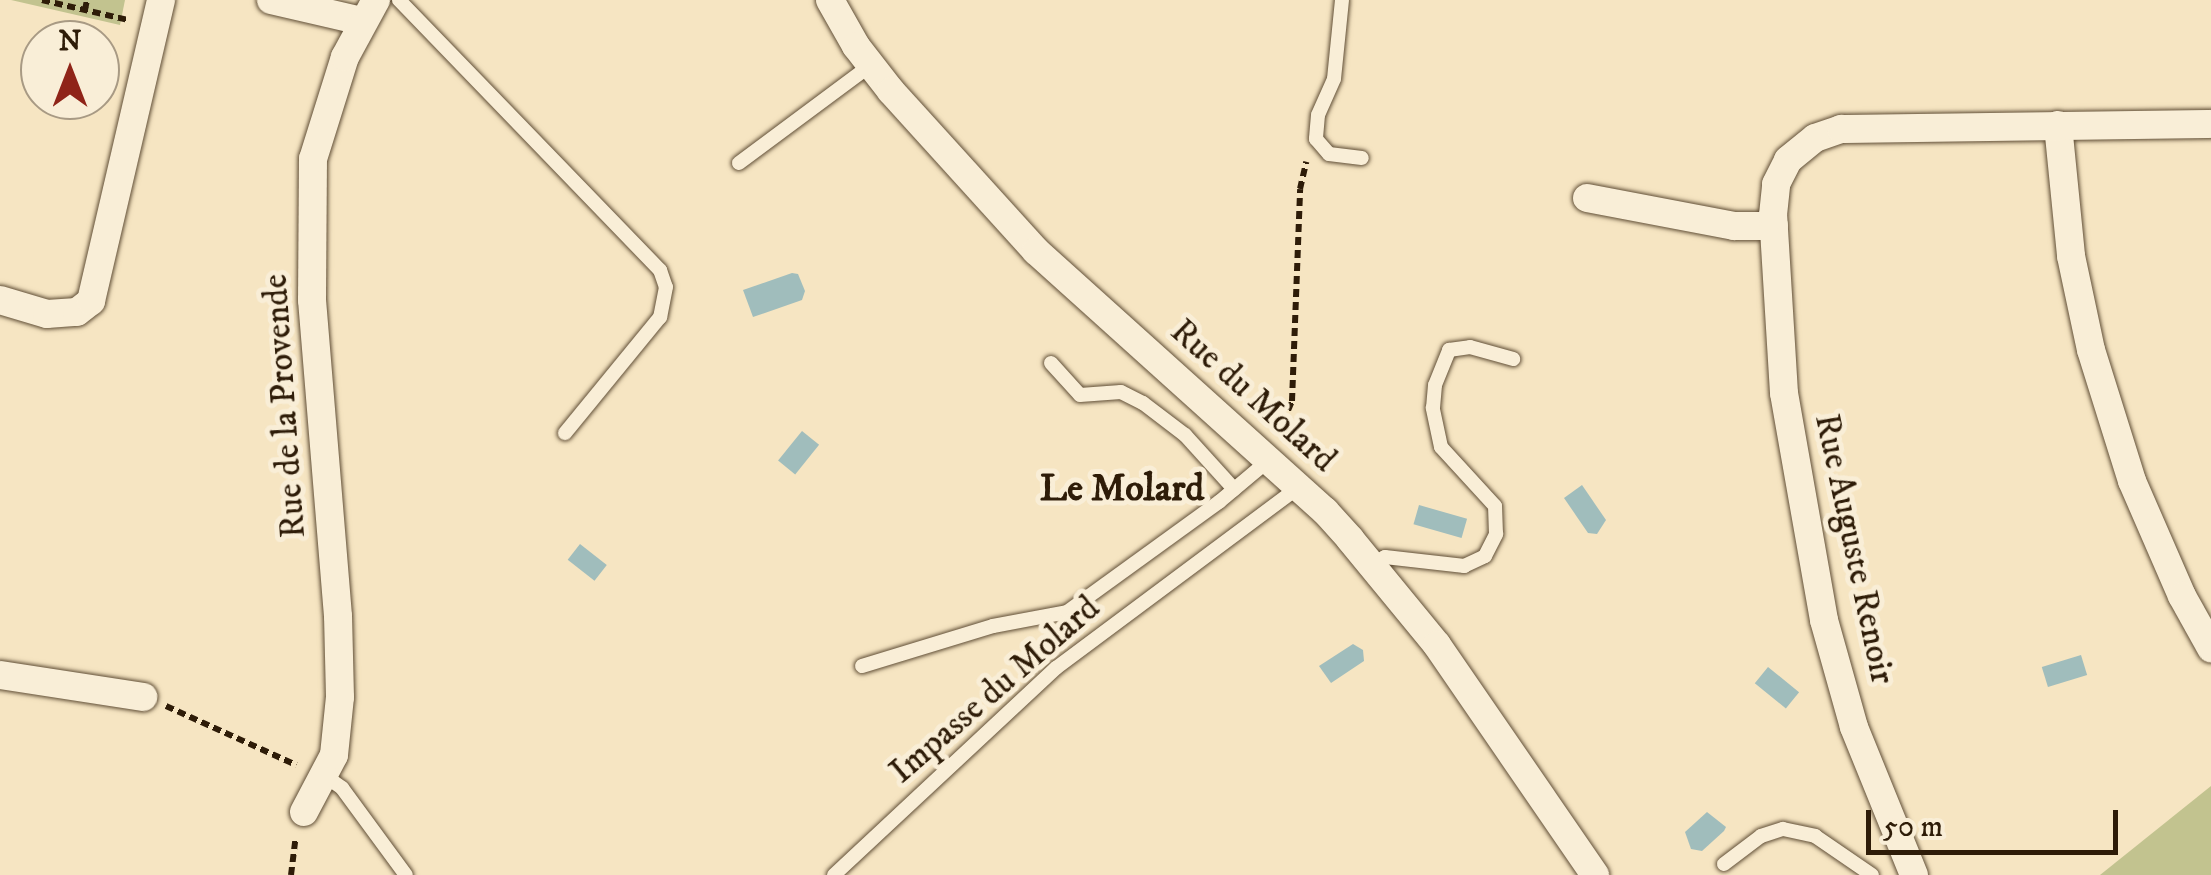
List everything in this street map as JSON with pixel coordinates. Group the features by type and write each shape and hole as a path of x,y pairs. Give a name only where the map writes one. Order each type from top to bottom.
{"street":[{"path":"0,300 48,314 77,312 91,301 161,0"},
{"path":"271,0 369,10"},
{"name":"Rue du Molard","path":"830,0 871,66 1036,252 1267,450 1371,564 1437,645 1595,875"},
{"name":"Rue de la Provende","path":"304,812 325,776 338,732 339,632 312,300 310,208 321,122 369,10"},
{"name":"Rue Auguste Renoir","path":"1914,875 1854,727 1824,620 1784,393 1774,226 1776,184 1788,160 1815,138 1840,129 2211,124"},
{"path":"2058,125 2071,256 2091,350 2132,480 2182,596 2211,648"},
{"path":"1587,198 1734,226 1774,226"},
{"path":"0,675 143,697"}],"lane":[{"path":"398,0 660,270 666,287 660,317 564,433"},
{"path":"1342,0 1334,80 1316,125 1321,149 1329,154 1362,158"},
{"path":"739,163 871,66"},
{"path":"1371,564 1385,557 1464,566 1486,556 1496,534 1495,506 1441,448 1433,408 1434,385 1449,350 1470,347 1514,359"},
{"path":"1052,363 1080,395 1121,392 1143,403 1186,435 1234,490"},
{"path":"862,666 993,626 1067,612 1234,490 1267,450"},
{"name":"Impasse du Molard","path":"834,875 1056,668 1298,487"},
{"path":"325,776 342,788 406,875"},
{"path":"1724,864 1761,836 1784,829 1815,836 1872,875"}],"path":[{"path":"42,0 121,18"},
{"path":"85,10 87,0"},
{"path":"1267,450 1288,419 1292,401 1302,171 1321,149"},
{"path":"143,697 325,776"}],"green space":[{"path":"11,0 125,0 120,25 120,20 98,20"},
{"path":"2211,786 2211,875 2100,875"}],"water":[{"path":"798,274 805,291 802,300 753,317 743,290"},
{"path":"802,431 819,445 795,474 778,461"},
{"path":"1582,485 1606,520 1597,534 1588,533 1564,498"},
{"path":"1419,505 1467,519 1462,538 1413,524"},
{"path":"580,544 607,565 594,581 568,560"},
{"path":"1353,644 1363,650 1364,661 1331,683 1319,666"},
{"path":"2081,655 2087,675 2048,687 2042,667"},
{"path":"1768,667 1799,692 1786,708 1755,683"},
{"path":"1707,812 1726,827 1702,851 1691,849 1685,832"}],"district":[{"name":"Le Molard","path":"1122,490"}]}
